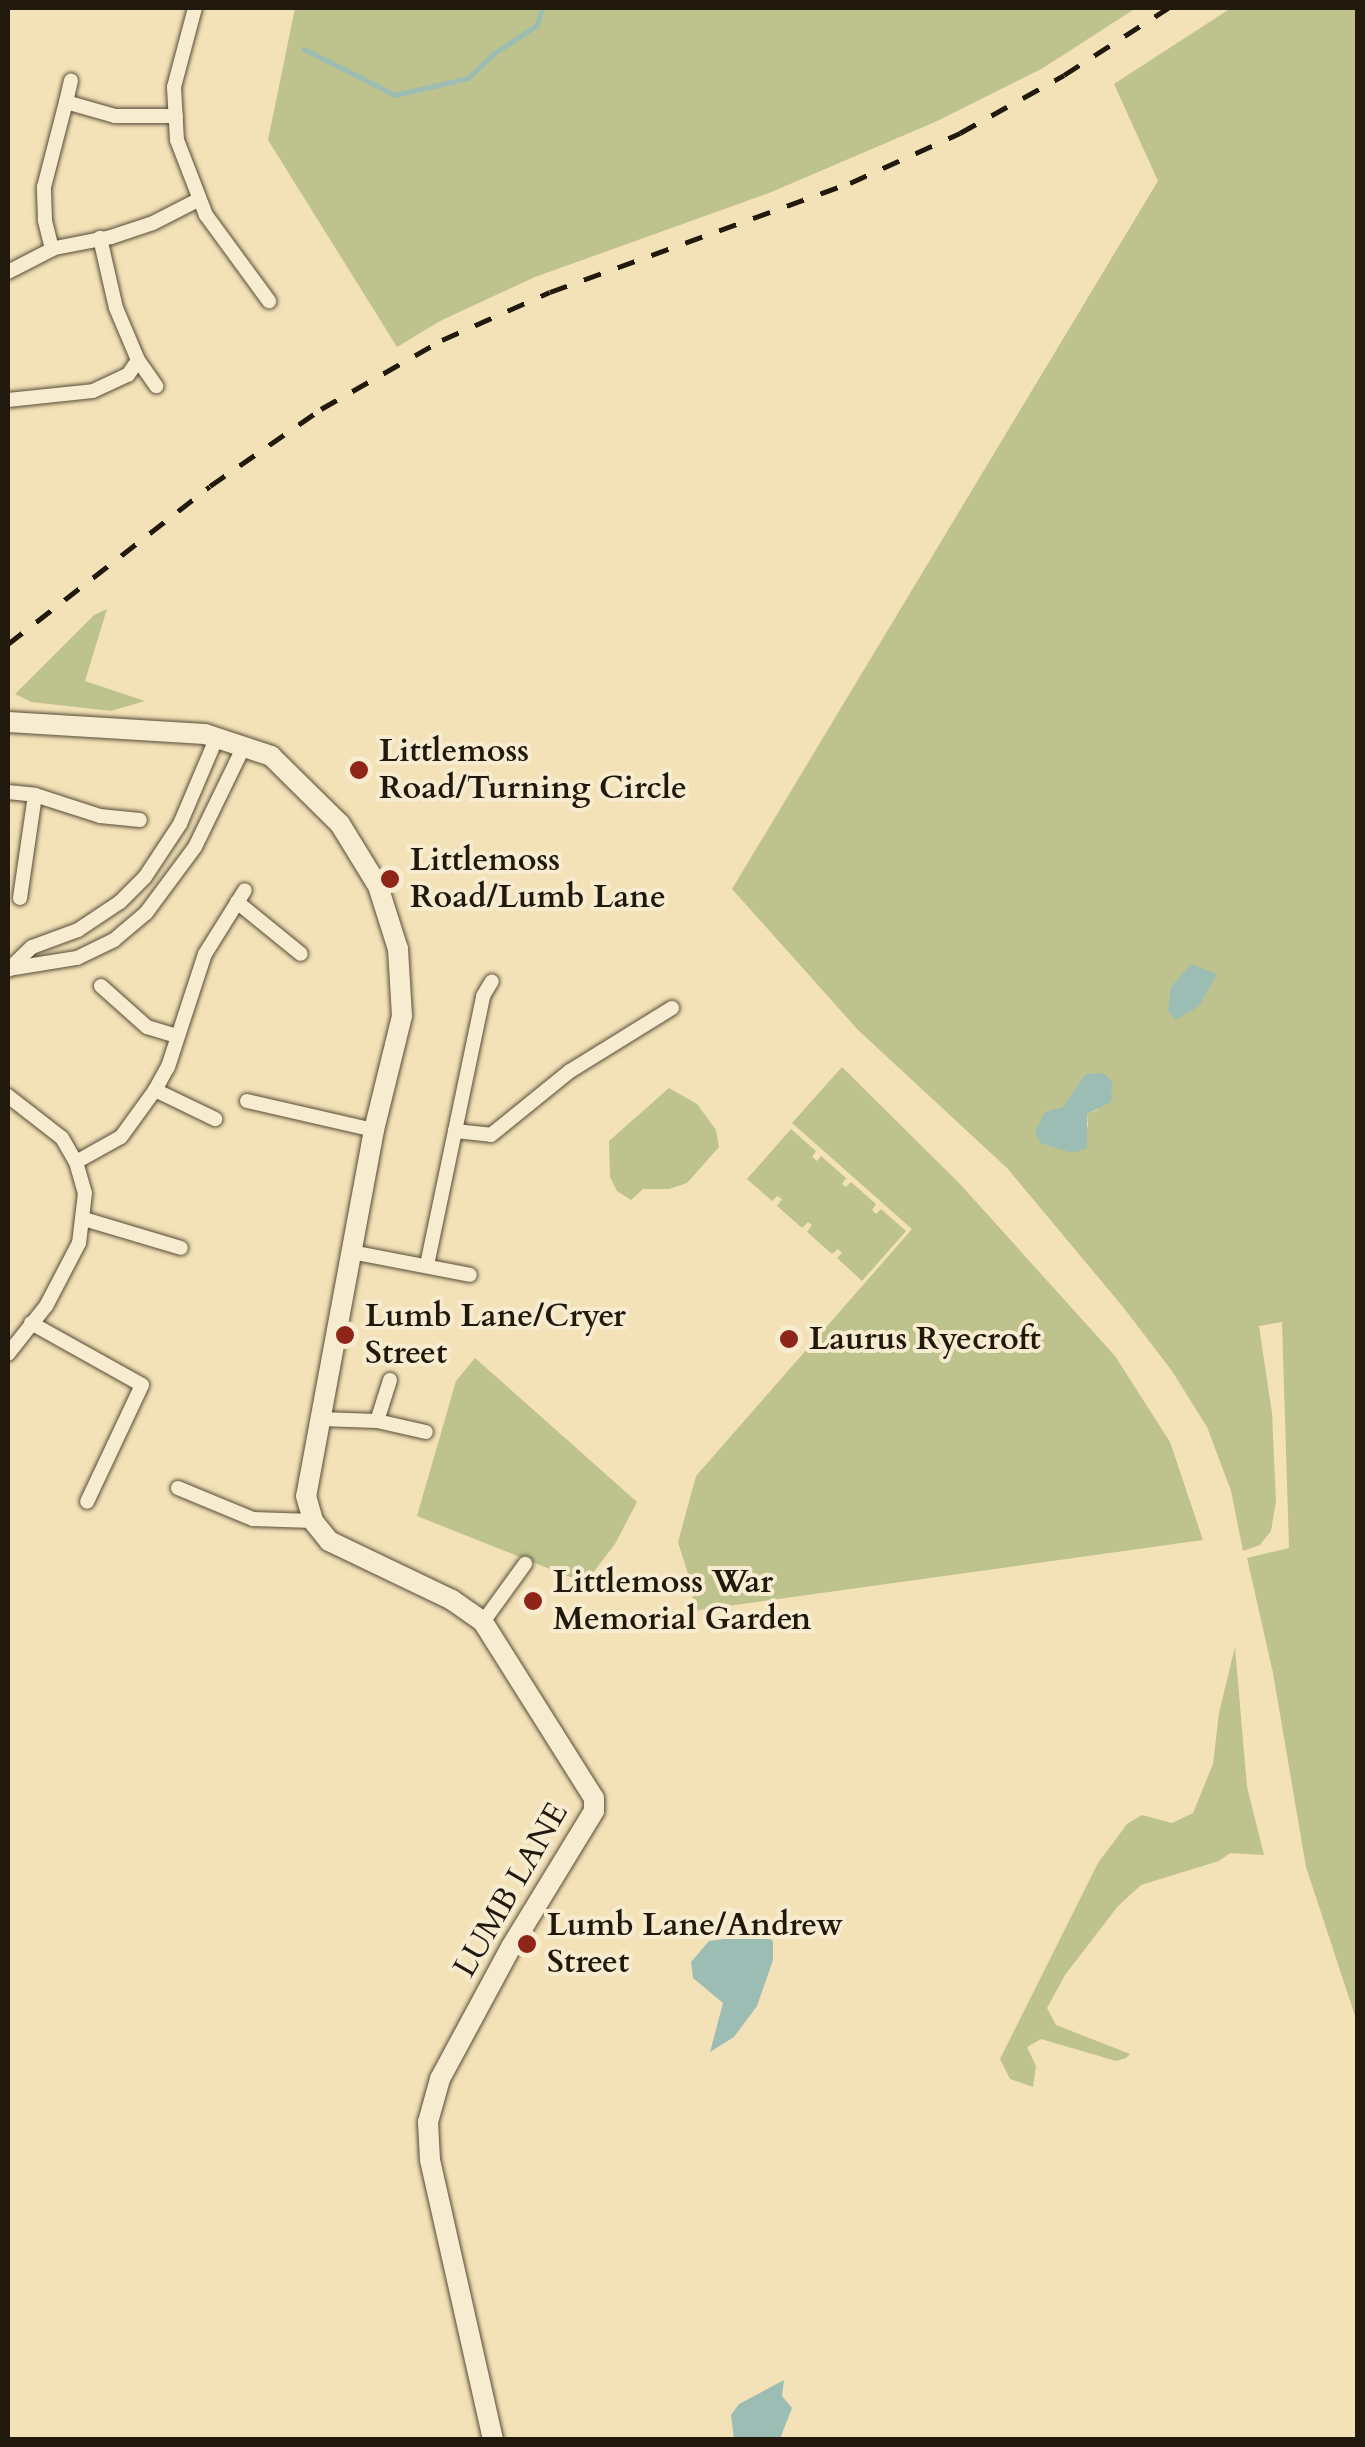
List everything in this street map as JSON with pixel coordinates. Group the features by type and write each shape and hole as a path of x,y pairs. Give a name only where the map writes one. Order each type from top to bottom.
{"street":[{"path":"195,8 174,87 176,140 198,200 269,301"},
{"path":"52,250 45,220 44,187 72,81"},
{"path":"66,102 115,116 176,116"},
{"path":"8,272 52,250 153,223 198,200"},
{"path":"100,238 116,308 138,360 156,386"},
{"path":"8,400 93,391 128,375 138,360"},
{"path":"8,722 205,734 271,756 340,824 378,886 398,949 402,1016 374,1130 306,1496 313,1521 253,1519 178,1488"},
{"path":"8,969 32,947 78,930 120,902 145,877 180,824 216,739"},
{"path":"8,969 78,958 114,940 146,913 196,847 243,748"},
{"path":"8,792 100,816 140,820"},
{"path":"20,898 35,796"},
{"path":"76,1162 122,1137 155,1090 205,954 241,896 301,954"},
{"path":"427,1265 483,996 492,981"},
{"path":"101,986 147,1027 177,1036"},
{"path":"455,1130 491,1135 570,1071 672,1008"},
{"path":"155,1090 215,1119"},
{"path":"8,1096 48,1125 76,1162 85,1194 79,1243 31,1324 8,1354"},
{"path":"247,1102 374,1130"},
{"path":"84,1219 180,1248"},
{"path":"350,1252 470,1274"},
{"path":"31,1324 142,1386 160,1392"},
{"path":"377,1420 390,1380"},
{"path":"88,1502 142,1386"},
{"path":"320,1419 377,1420 426,1432"},
{"name":"LUMB LANE","path":"313,1521 329,1541 452,1600 483,1622 594,1798 594,1811 440,2078 428,2122 430,2160 493,2440"},
{"path":"483,1622 524,1564"}],"green space":[{"path":"295,8 1136,8 1043,68 935,122 769,193 535,277 440,321 397,347 268,140"},
{"path":"1231,8 1357,8 1357,2022 1306,1867 1273,1673 1247,1558 1289,1548 1282,1322 1259,1326 1272,1413 1276,1502 1271,1531 1260,1545 1243,1551 1231,1491 1207,1427 1172,1371 1123,1307 1007,1168 858,1030 732,889 1158,181 1114,84","holes":["1085,1074 1097,1110 1087,1114 1088,1127 1045,1112 1063,1108"]},
{"path":"107,609 85,681 145,701 111,711 31,702 15,694 94,615"},
{"path":"842,1067 960,1184 1115,1356 1170,1442 1203,1540 692,1611 693,1590 678,1542 696,1476 912,1229 792,1123"},
{"path":"669,1088 697,1104 716,1130 719,1147 687,1183 669,1189 643,1189 631,1200 617,1191 610,1177 609,1141"},
{"path":"791,1129 816,1151 812,1157 817,1161 821,1156 846,1178 842,1184 846,1187 851,1182 876,1204 872,1210 876,1214 881,1209 906,1231 862,1281 837,1258 842,1253 838,1249 832,1254 807,1232 812,1225 808,1222 802,1228 777,1206 782,1199 777,1196 772,1201 747,1179"},
{"path":"475,1358 637,1502 615,1544 585,1583 417,1516 456,1381"},
{"path":"1235,1647 1247,1787 1264,1855 1230,1853 1219,1861 1141,1885 1118,1906 1065,1975 1047,2008 1056,2025 1130,2054 1126,2058 1116,2061 1041,2039 1027,2047 1036,2066 1033,2087 1010,2079 1000,2059 1098,1863 1127,1824 1142,1815 1172,1823 1193,1813 1213,1764 1219,1713"}],"water":[{"path":"1191,964 1217,974 1199,1006 1176,1020 1168,1011 1171,987"},
{"path":"1103,1073 1112,1081 1111,1102 1087,1114 1087,1148 1073,1153 1040,1143 1035,1131 1045,1112 1063,1107 1085,1074"},
{"path":"759,1922 773,1942 773,1960 757,2006 734,2037 710,2052 723,2003 693,1978 691,1962 709,1941 755,1935"},
{"path":"784,2380 782,2396 792,2408 780,2439 734,2439 731,2415 739,2404"}],"waterway":[{"path":"304,49 395,95 468,78 493,54 537,25 542,8"}],"railway":[{"path":"8,644 210,486 321,409 442,340 550,292 850,183 960,133 1064,75 1168,8"}],"place":[{"name":"Littlemoss Road/Turning Circle","path":"359,770"},
{"name":"Littlemoss Road/Lumb Lane","path":"390,879"},
{"name":"Lumb Lane/Cryer Street","path":"345,1335"},
{"name":"Laurus Ryecroft","path":"789,1339"},
{"name":"Littlemoss War Memorial Garden","path":"533,1601"},
{"name":"Lumb Lane/Andrew Street","path":"527,1944"}]}
